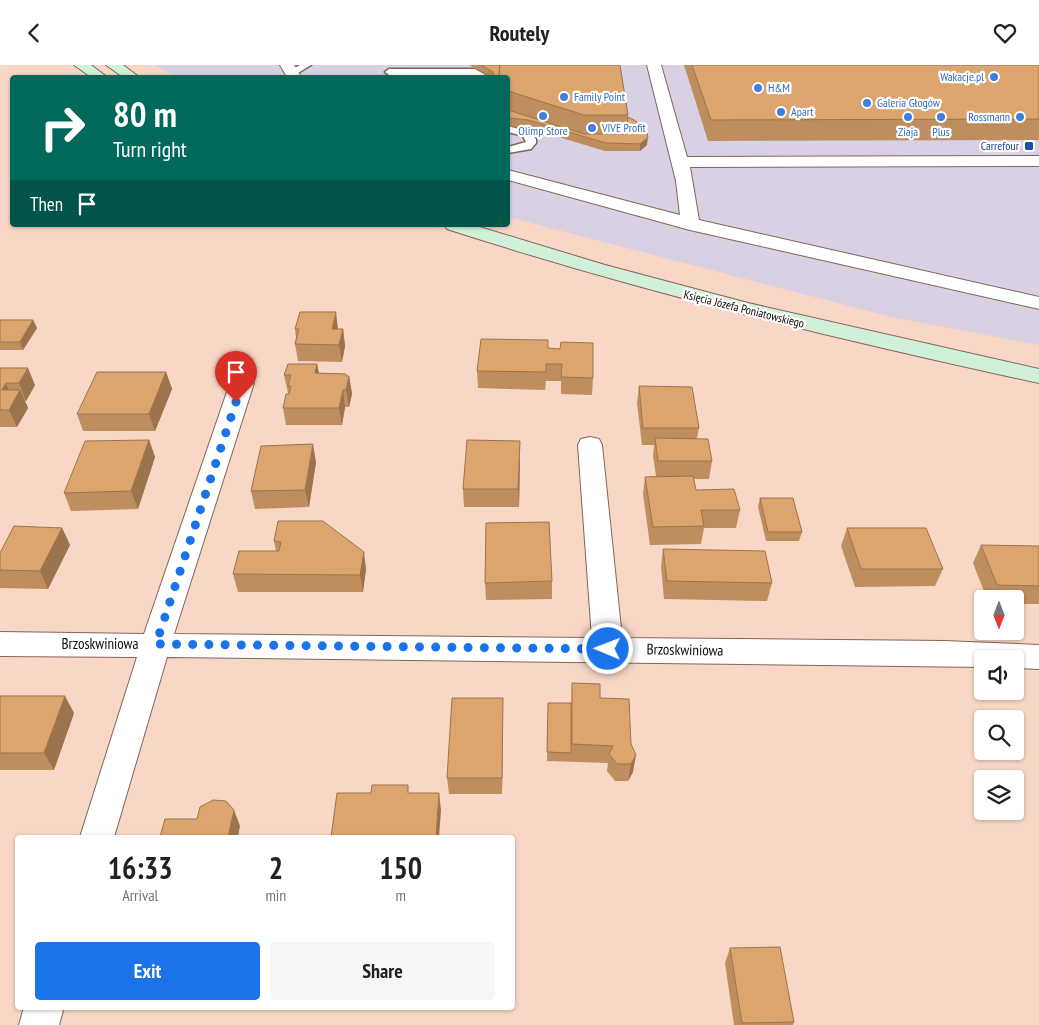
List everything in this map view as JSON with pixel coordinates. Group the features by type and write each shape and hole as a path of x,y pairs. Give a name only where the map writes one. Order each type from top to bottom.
{"main road":[{"path":"81,65 97,75"},
{"path":"112,65 129,75"},
{"name":"Księcia Józefa Poniatowskiego","path":"461,227 665,289 843,333 1039,376"}],"street":[{"path":"654,65 680,162 690,224"},
{"path":"680,162 1039,161"},
{"path":"510,176 690,224 865,267 1039,303"},
{"path":"98,835 156,644 242,383"},
{"path":"590,445 608,649"},
{"name":"Brzoskwiniowa","path":"0,644 944,653 1039,657"},
{"path":"39,1025 43,1010"}],"lane":[{"path":"290,72 307,65"},
{"path":"389,72 475,72 481,75"},
{"path":"510,130 526,134 531,139 528,147 510,149"}],"shaded area":[{"path":"154,65 1039,65 1039,345 891,317 510,218 510,75 172,75"}],"building":[{"path":"481,65 500,65 499,75 494,75 493,72"},
{"path":"500,65 620,65 628,115 584,115 510,92 510,75 499,75"},
{"name":"Galeria Głogów","path":"692,65 1039,65 1039,119 711,120"},
{"path":"510,111 584,134 626,134 628,117 636,121 647,132 648,137 640,144 606,143 528,120 510,118"},
{"path":"300,312 336,312 332,329 343,329 339,345 295,344 299,329 295,329"},
{"path":"0,320 33,320 20,342 0,342"},
{"path":"481,339 548,340 548,348 560,349 561,342 593,343 593,378 561,377 562,364 546,364 546,372 477,371"},
{"path":"288,364 317,364 315,373 346,374 346,376 349,376 346,390 343,390 339,408 283,408 286,394 289,394 291,386 288,386 291,375 284,375"},
{"path":"0,368 28,368 19,383 6,383 2,390 20,390 9,410 0,410"},
{"path":"97,372 166,372 149,414 77,414"},
{"path":"639,386 692,387 699,428 643,428"},
{"path":"655,438 708,439 712,461 658,461"},
{"path":"149,440 131,491 64,493 85,441"},
{"path":"467,440 520,441 518,489 463,489"},
{"path":"313,444 305,490 251,491 261,446"},
{"path":"693,476 696,490 734,489 740,510 701,510 704,526 653,527 645,477"},
{"path":"760,498 793,498 802,532 768,532"},
{"path":"278,521 323,521 364,552 360,575 233,574 239,551 279,551 281,542 274,541"},
{"path":"549,522 552,581 485,583 486,523"},
{"path":"14,526 62,528 40,571 0,570 0,553"},
{"path":"847,528 926,528 943,569 861,569"},
{"path":"981,545 1039,546 1039,586 997,585"},
{"path":"663,549 765,551 772,583 667,581"},
{"path":"572,683 600,684 600,698 629,699 631,744 636,755 631,764 617,764 609,754 613,746 572,744"},
{"path":"0,696 65,696 44,753 0,753"},
{"path":"452,698 503,698 502,778 447,778"},
{"path":"548,703 571,703 571,753 547,752"},
{"path":"372,785 408,785 408,793 439,793 436,835 331,835 337,793 371,793"},
{"path":"213,800 226,801 234,810 228,835 161,835 165,819 197,819 200,807"},
{"path":"780,947 794,1022 742,1023 730,948"}],"place":[{"name":"Wakacje.pl","path":"994,77"},
{"name":"H&M","path":"758,88"},
{"name":"Family Point","path":"564,97"},
{"name":"Galeria Głogów","path":"867,103"},
{"name":"Apart","path":"781,112"},
{"name":"Olimp Store","path":"543,116"},
{"name":"Ziaja","path":"908,117"},
{"name":"Plus","path":"941,117"},
{"name":"Rossmann","path":"1020,117"},
{"name":"VIVE Profit","path":"592,128"},
{"name":"Carrefour","path":"1029,146"}],"route":[{"path":"236,402 156,644 608,649"}]}
